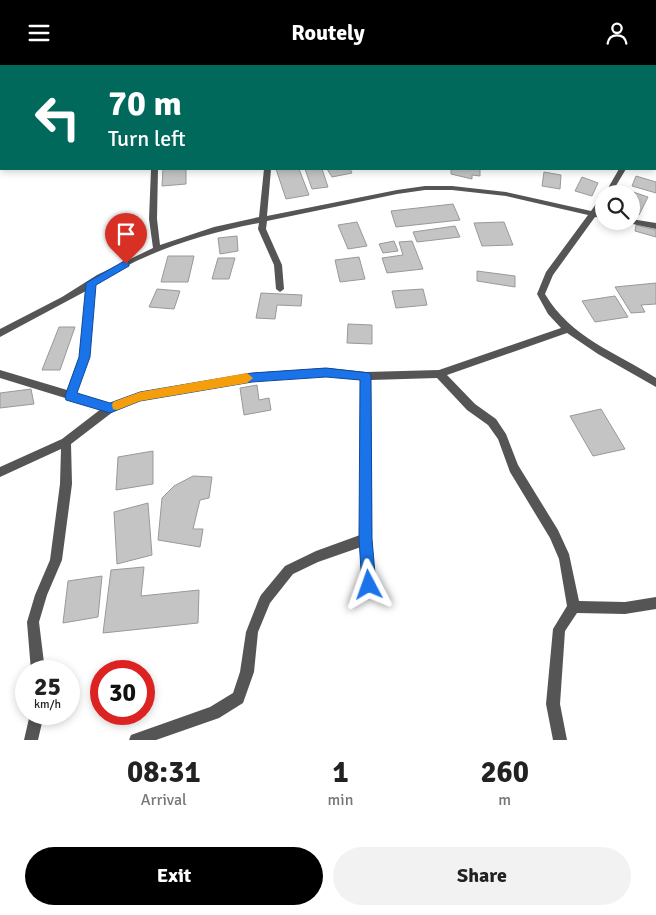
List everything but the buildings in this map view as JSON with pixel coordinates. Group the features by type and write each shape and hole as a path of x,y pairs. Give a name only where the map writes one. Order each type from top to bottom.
{"street":[{"path":"154,170 151,213 152,232 157,250"},
{"path":"268,170 262,229 278,265 280,289"},
{"path":"612,185 621,170"},
{"path":"0,333 28,316 75,294 140,256 208,231 425,188 452,188 506,193 594,214 549,275 541,294 553,315 570,329 598,349 656,383"},
{"path":"640,223 656,226"},
{"path":"70,396 84,357 91,283"},
{"path":"0,472 66,441 110,408 140,397 252,377 326,372 366,376 439,373 570,329"},
{"path":"439,373 471,407 492,422 502,437 514,468 529,496 545,518 561,550 574,607 559,629 553,704 560,740"},
{"path":"0,375 23,380 110,408"},
{"path":"366,376 366,539 369,585"},
{"path":"37,660 33,622 41,595 56,560 66,484 66,441"},
{"path":"136,740 214,713 238,698 246,672 252,632 265,599 289,570 316,557 366,539"},
{"path":"574,607 625,607 656,603"},
{"path":"31,740 34,725"}],"slow traffic":[{"path":"117,405 140,397 247,378"}],"route":[{"path":"126,264 91,283 84,357 70,396 110,408 140,397 252,377 326,372 366,376 366,539 369,585"}]}
